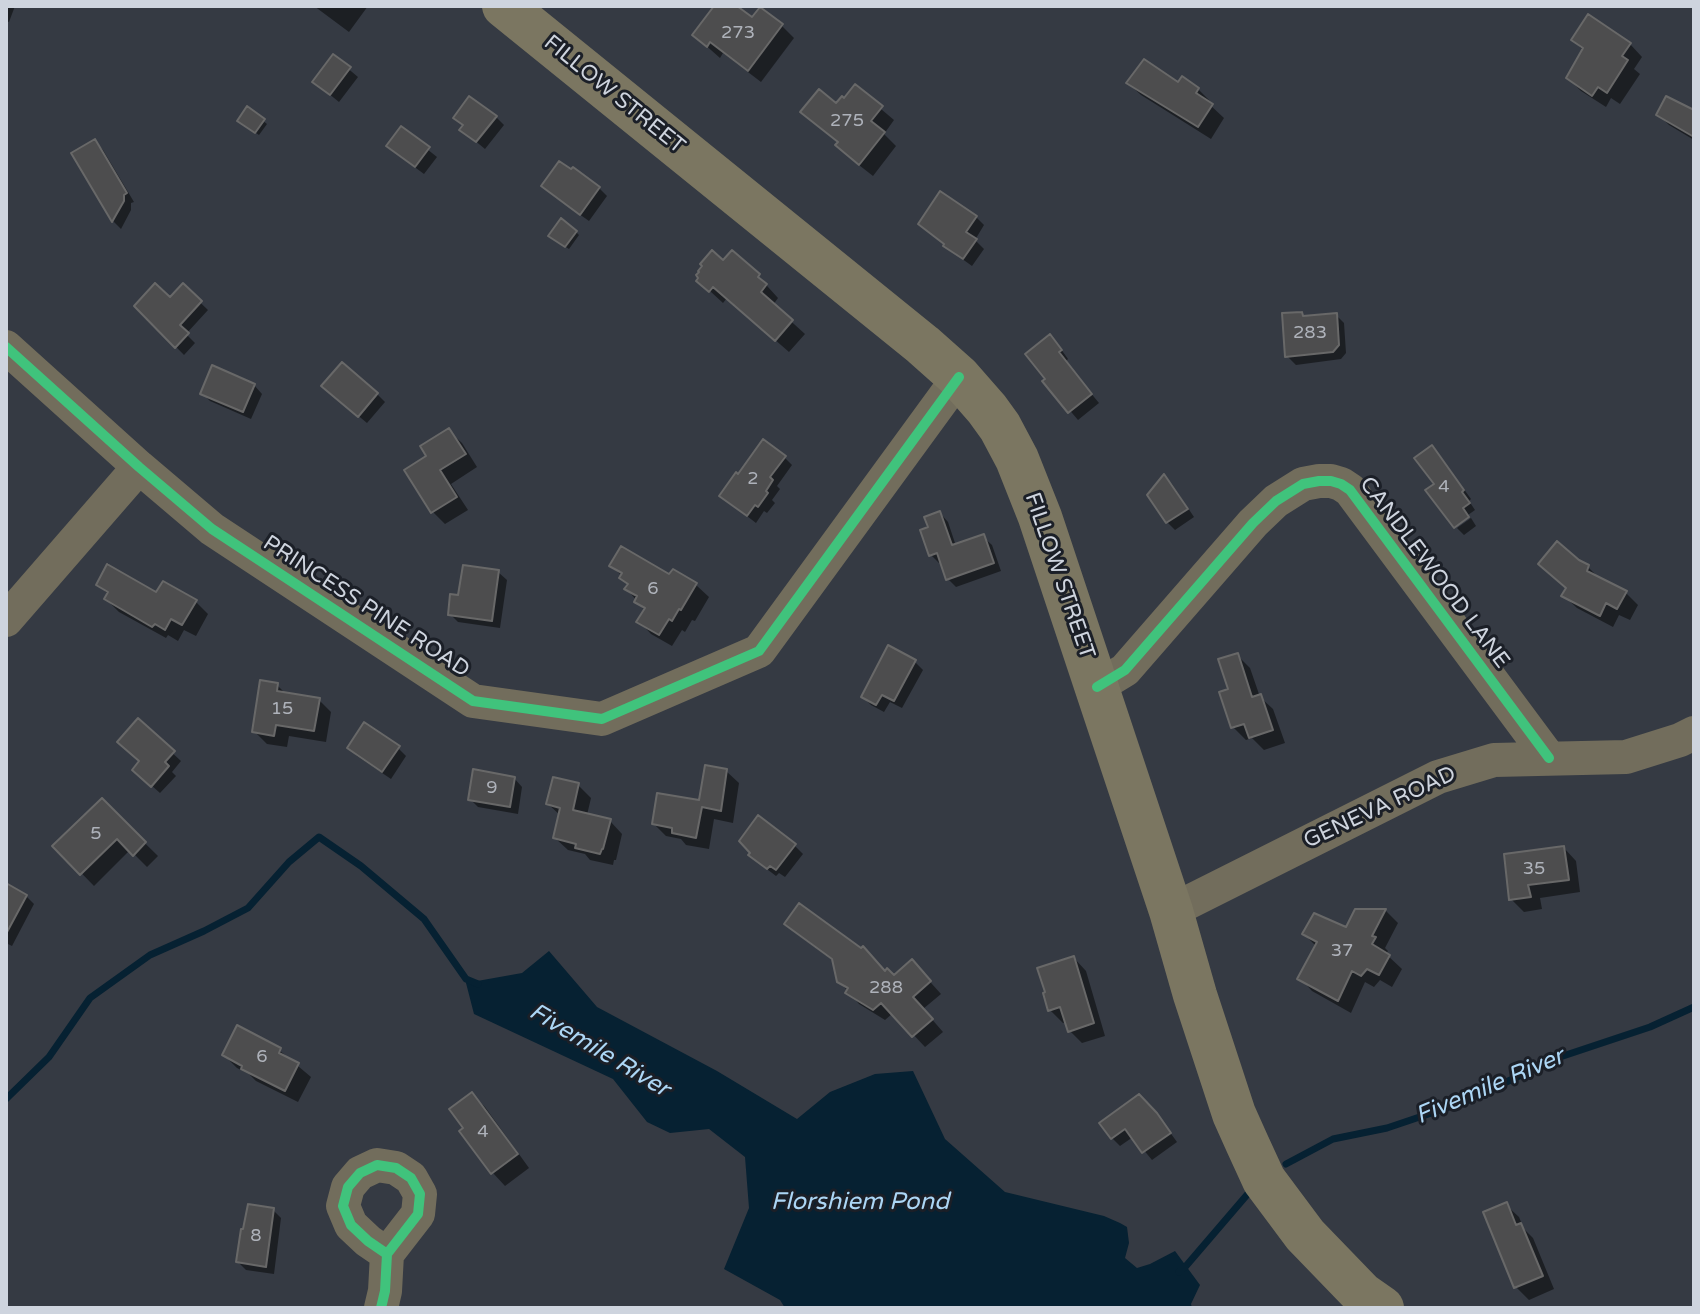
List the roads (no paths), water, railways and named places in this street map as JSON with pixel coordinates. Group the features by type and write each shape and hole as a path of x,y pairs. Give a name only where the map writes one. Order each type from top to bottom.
{"main road":[{"name":"FILLOW STREET","path":"504,6 923,345 959,377 1000,427 1017,459 1040,517 1171,911 1234,1114 1264,1180 1305,1235 1362,1294 1382,1308"}],"street":[{"name":"PRINCESS PINE ROAD","path":"6,347 212,529 473,701 602,719 759,651 959,377"},
{"path":"6,620 139,467"},
{"name":"CANDLEWOOD LANE","path":"1097,687 1125,670 1253,523 1276,501 1303,484 1331,481 1350,490 1549,758"},
{"name":"GENEVA ROAD","path":"1171,911 1438,777 1494,760 1626,757 1694,733"},
{"path":"381,1308 387,1254"}],"water":[{"name":"Florshiem Pond","path":"549,951 597,1007 717,1071 797,1119 830,1092 875,1074 913,1071 945,1139 1005,1192 1104,1216 1127,1227 1129,1243 1125,1258 1137,1268 1175,1251 1200,1285 1192,1308 785,1308 780,1300 724,1269 749,1208 745,1157 709,1129 670,1133 647,1122 613,1079 474,1014 466,983 522,973"}],"waterway":[{"name":"Fivemile River","path":"6,1099 49,1057 90,998 150,955 248,908 289,862 319,837 361,866 424,919 466,979 478,984"},
{"name":"Fivemile River","path":"1286,1164 1333,1139 1387,1128 1464,1102 1557,1058 1650,1027 1694,1007"},
{"name":"Fivemile River","path":"1179,1272 1252,1189"}]}
